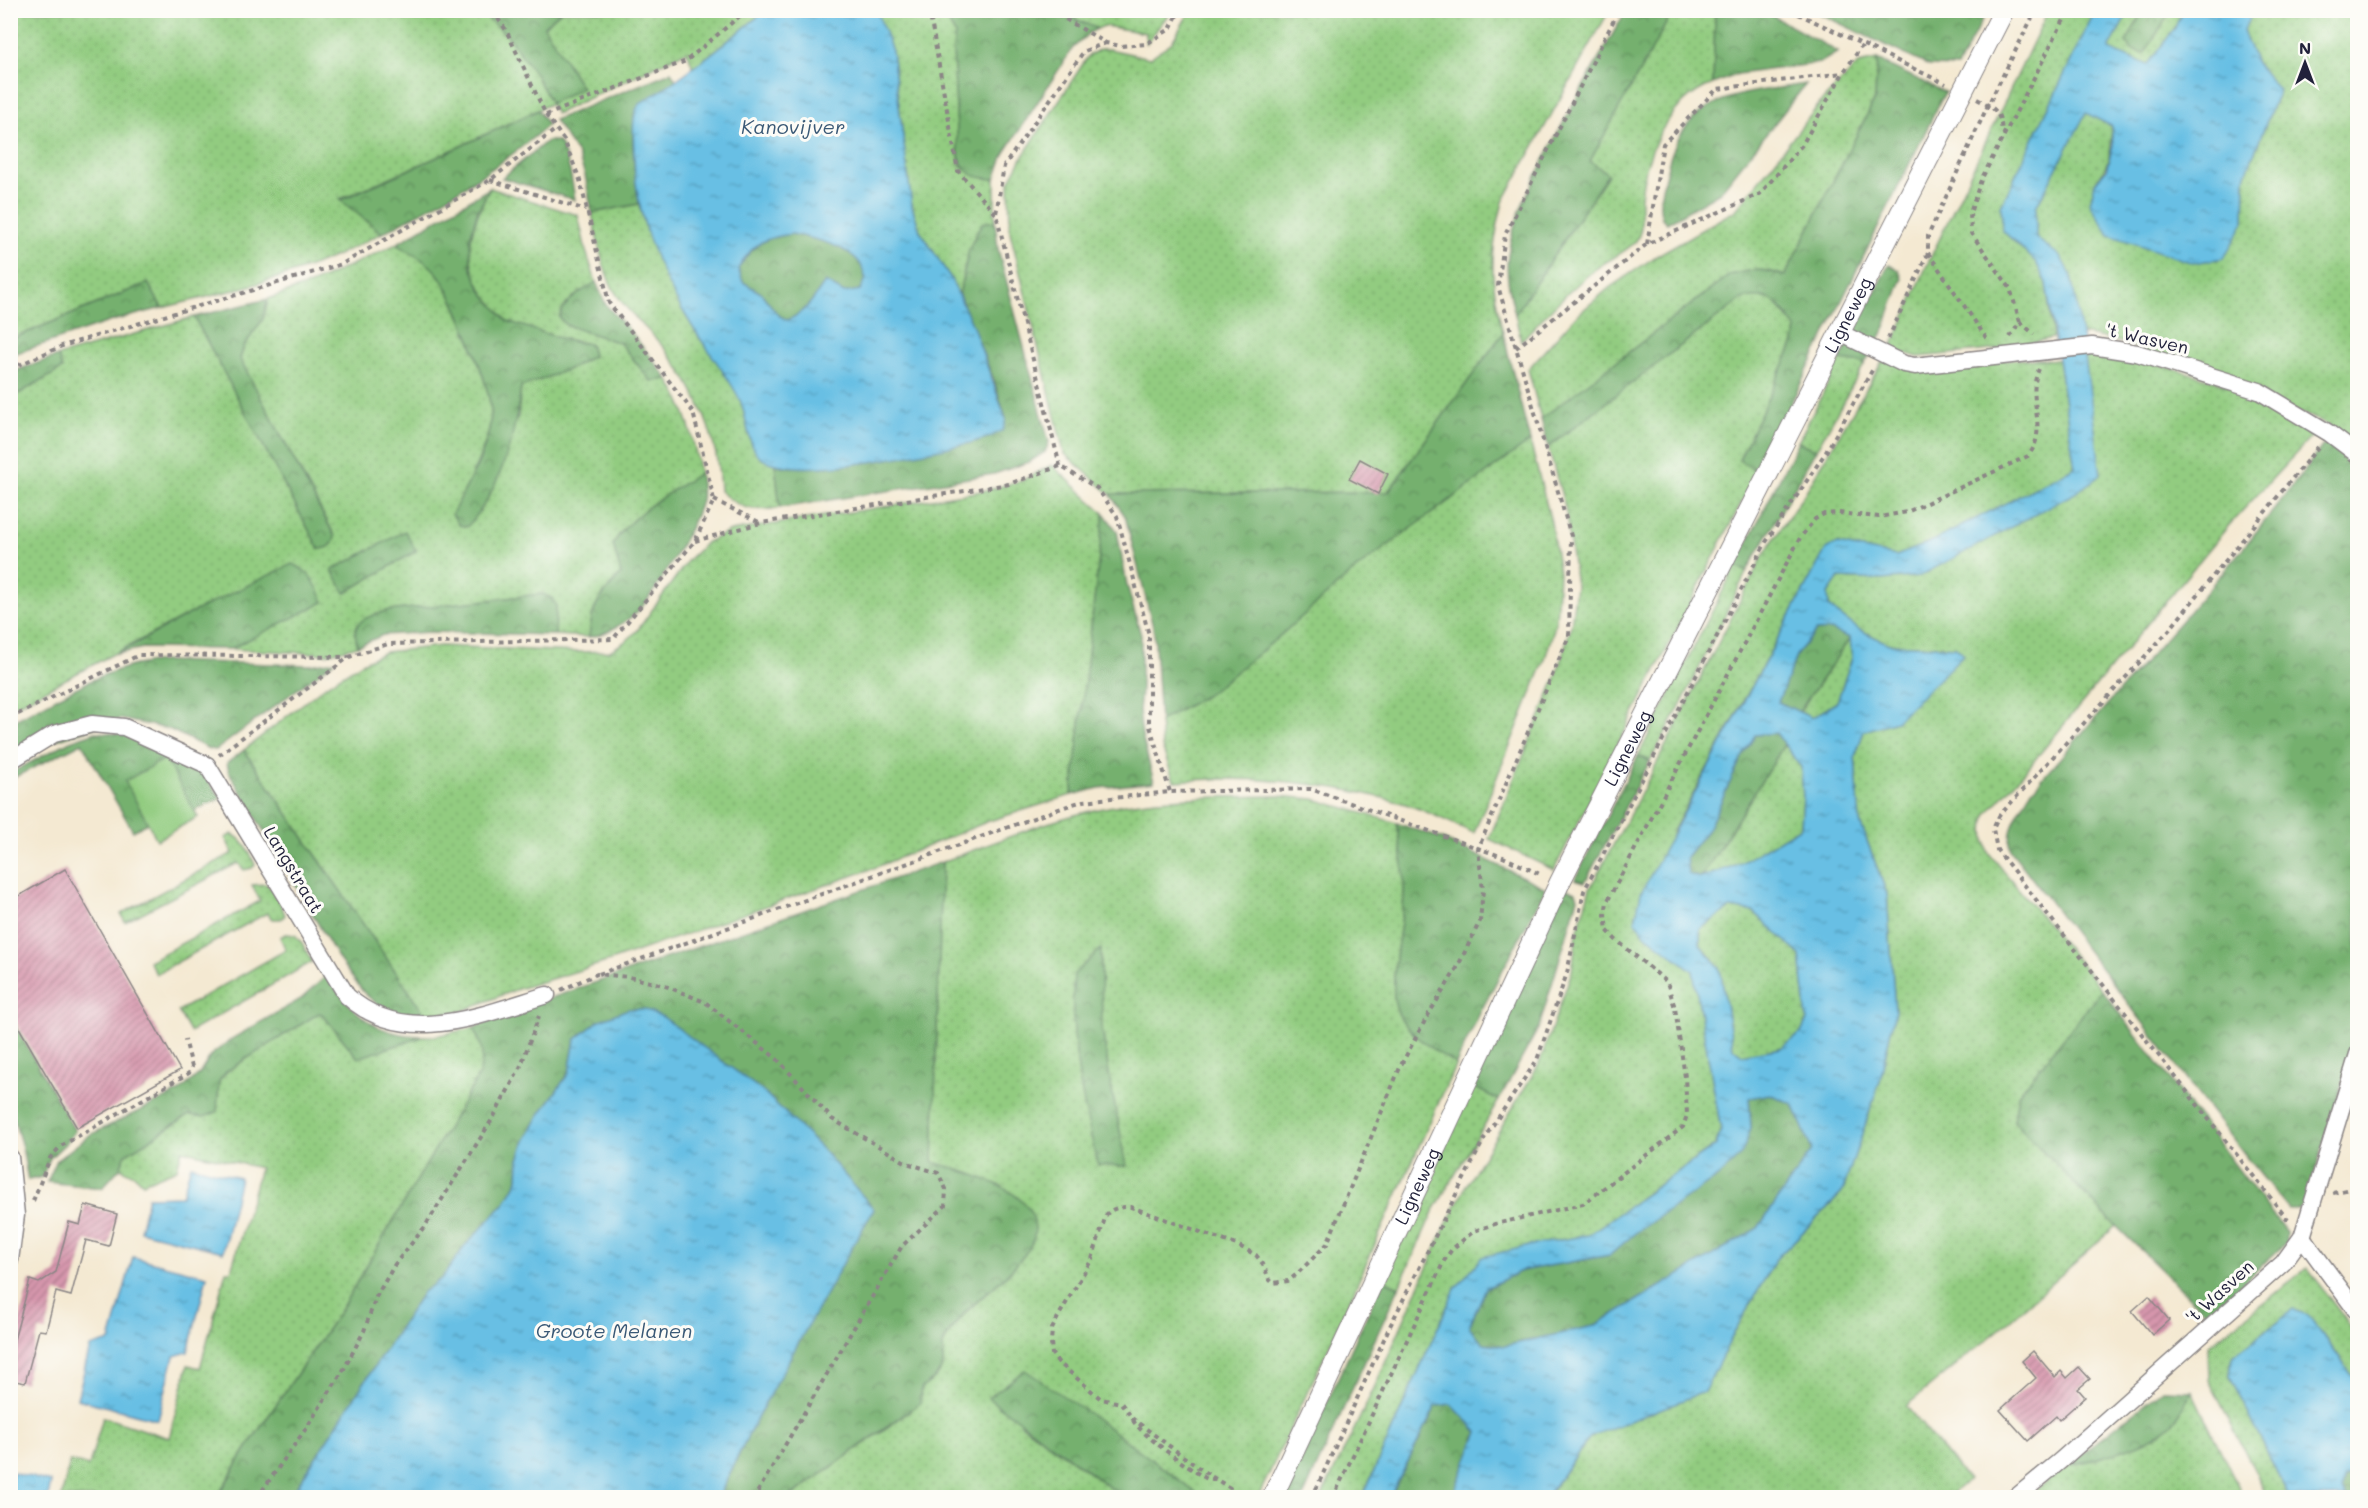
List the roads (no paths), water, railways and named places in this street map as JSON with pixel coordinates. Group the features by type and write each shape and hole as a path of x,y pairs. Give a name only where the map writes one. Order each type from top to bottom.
{"street":[{"name":"Ligneweg","path":"1272,1497 1560,882 2004,10"},
{"name":"'t Wasven","path":"1840,333 1904,364 1923,366 2091,346 2137,353 2259,392 2329,433 2358,455"},
{"name":"Langstraat","path":"10,761 54,734 92,724 124,727 207,765 347,996 362,1010 394,1020 427,1026 454,1023 547,995"},
{"name":"'t Wasven","path":"2015,1497 2060,1461 2283,1263 2302,1237 2358,1054"},
{"path":"10,1157 16,1215 10,1260"},
{"path":"2302,1237 2358,1313"}],"water":[{"name":"Kanovijver","path":"875,10 878,14 892,51 912,206 920,231 950,277 973,326 1006,419 1003,430 970,443 865,463 835,466 783,466 764,460 754,449 739,398 680,306 659,266 639,201 635,179 633,133 634,115 640,104 714,52 765,11","holes":["792,234 830,244 856,258 866,279 860,290 844,293 825,282 799,314 787,320 778,315 761,293 743,282 738,269 749,253 760,243"]},
{"path":"2095,11 2129,11 2109,49 2148,64 2175,28 2182,11 2253,11 2243,31 2256,63 2279,90 2245,177 2244,222 2224,258 2193,263 2109,235 2090,203 2095,183 2106,170 2113,145 2111,126 2086,113 2036,207 2036,238 2060,256 2071,276 2082,335 2101,475 2075,493 1920,576 1882,580 1839,578 1828,594 1829,607 1860,630 1889,644 1956,647 1964,654 1896,721 1864,731 1855,756 1860,822 1887,894 1895,1011 1880,1081 1842,1193 1776,1259 1704,1392 1591,1436 1546,1497 1452,1497 1478,1432 1451,1404 1436,1406 1390,1497 1362,1498 1455,1289 1482,1257 1588,1235 1716,1145 1721,1130 1693,971 1646,935 1635,921 1641,893 1826,549 1838,544 1896,556 1935,540 2075,467 2046,283 2036,262 2003,231 2001,206","holes":["1831,630 1850,638 1852,658 1837,702 1812,718 1778,702 1797,654 1816,631","1776,733 1801,767 1803,797 1801,827 1741,863 1701,878 1688,874 1686,857 1708,829 1755,735","1730,908 1754,912 1800,955 1807,1020 1801,1033 1781,1048 1742,1055 1733,1048 1720,968 1700,945 1700,929","1770,1094 1793,1104 1812,1150 1758,1228 1594,1326 1505,1346 1482,1343 1469,1326 1486,1288 1521,1271 1610,1255 1634,1234 1723,1173 1742,1153 1751,1128 1749,1098"]},
{"name":"Groote Melanen","path":"628,1009 644,1009 663,1017 765,1093 822,1149 874,1209 762,1408 719,1497 290,1497 423,1292 442,1278 465,1246 505,1203 518,1180 519,1160 525,1141 539,1116 569,1073 575,1040 600,1020"},
{"path":"191,1165 240,1178 223,1252 140,1231 148,1197 182,1196"},
{"path":"133,1257 207,1276 188,1352 174,1356 158,1420 77,1399 90,1347 110,1341"},
{"path":"2293,1310 2308,1315 2357,1382 2357,1469 2343,1478 2341,1489 2347,1497 2289,1497 2230,1376 2232,1357"},
{"path":"11,1472 51,1482 48,1497 11,1497"}]}
